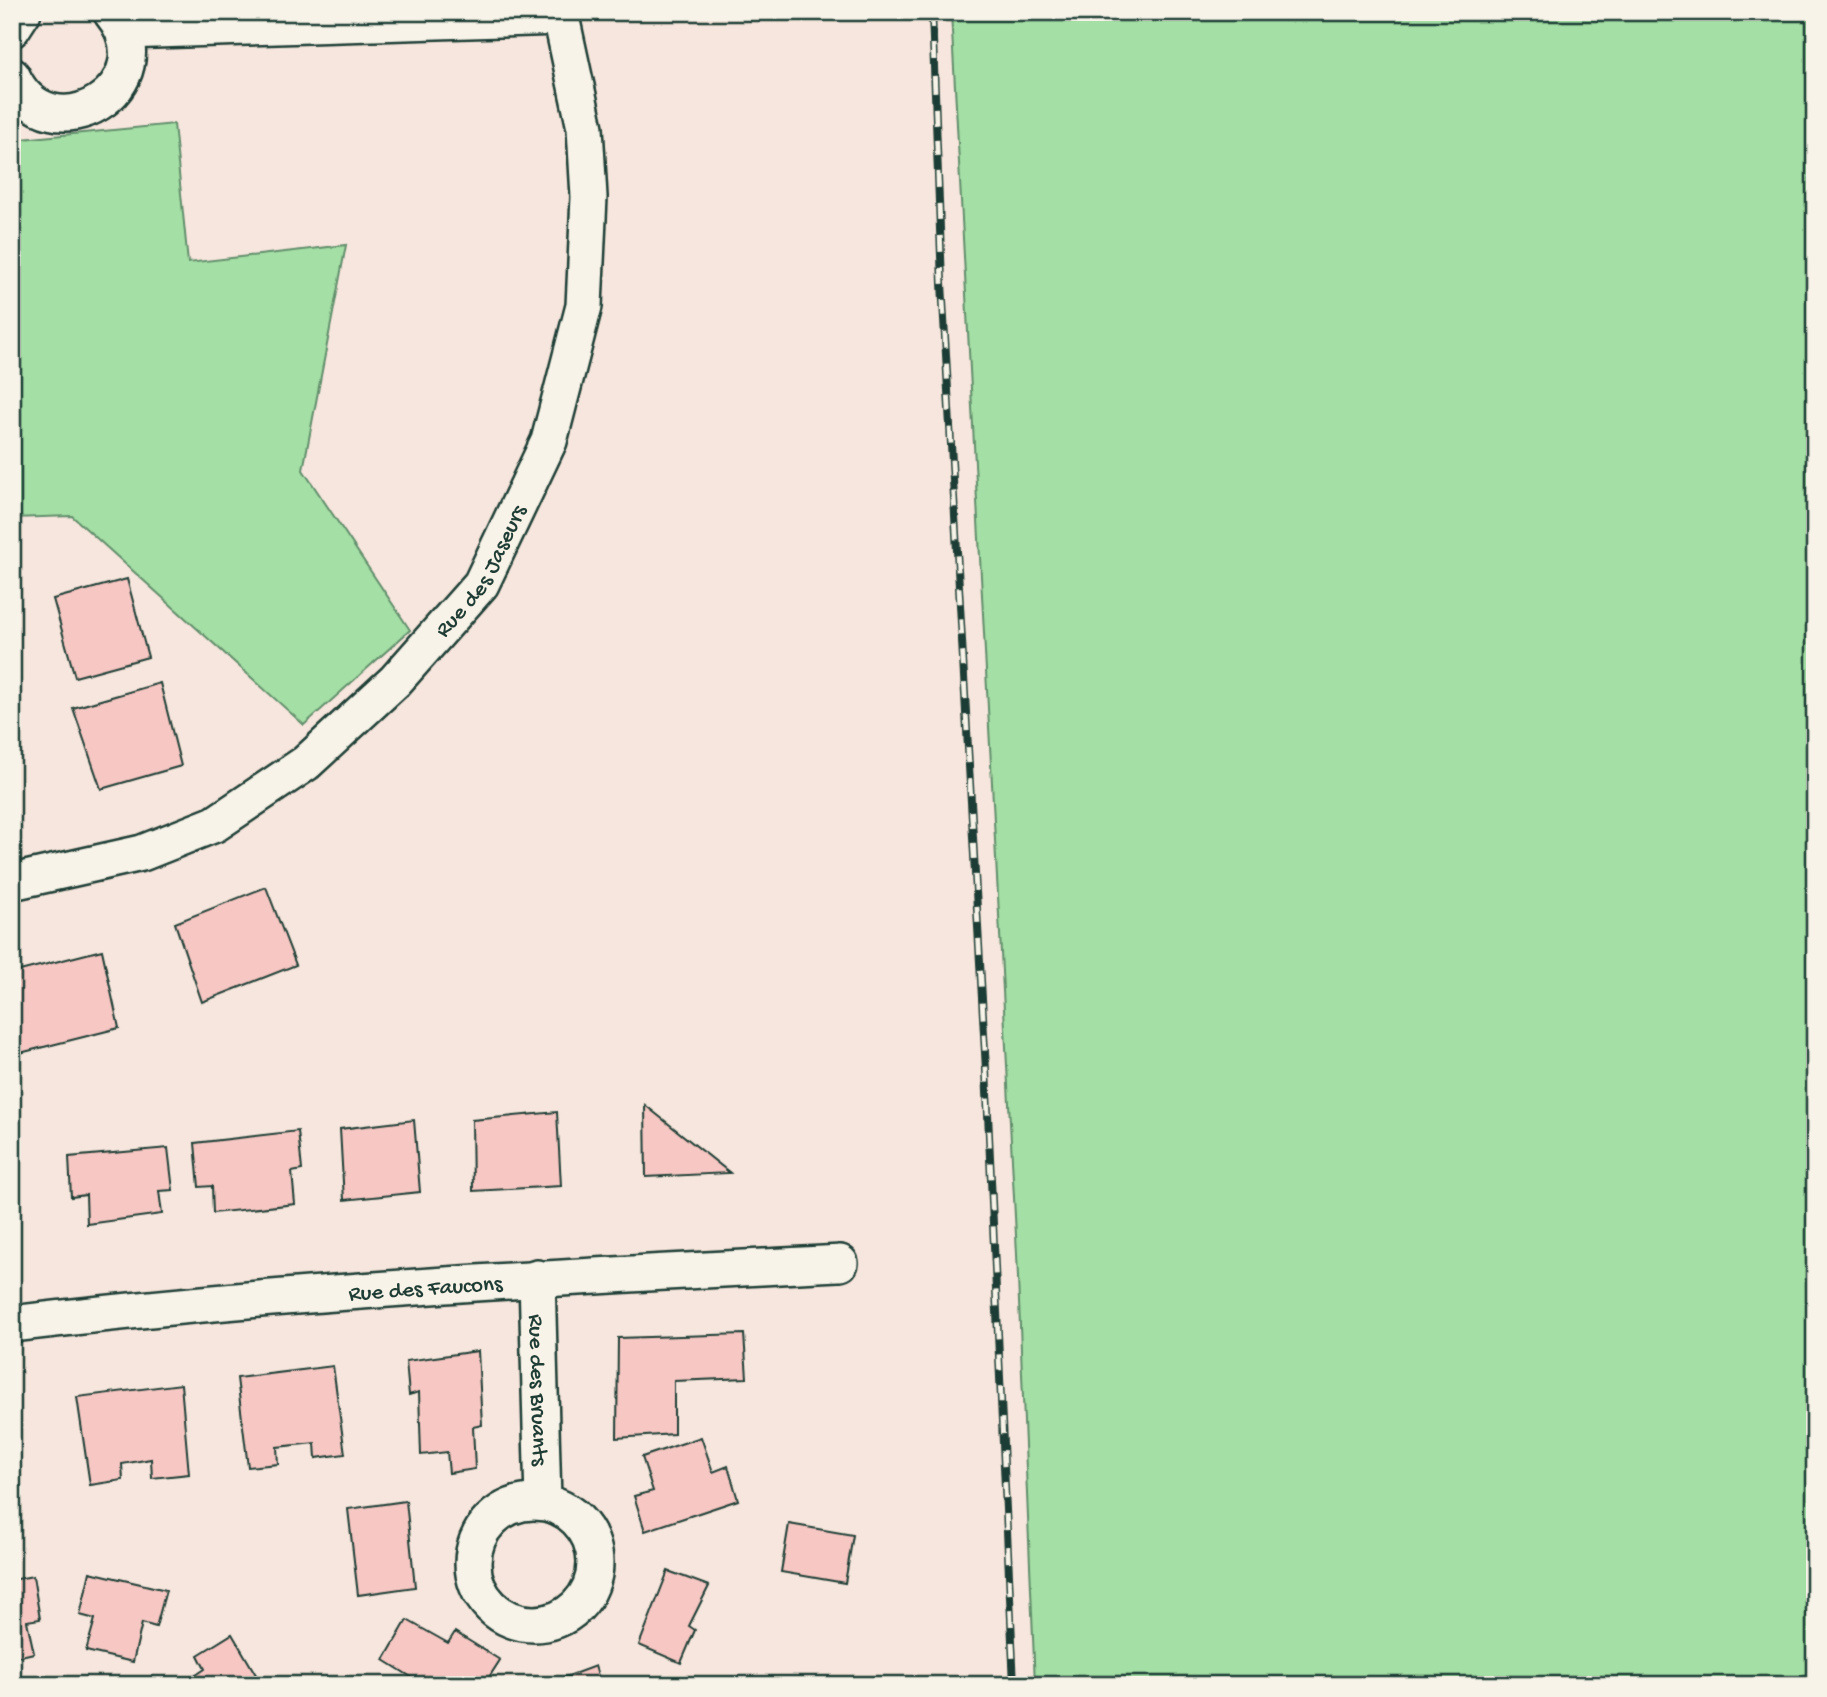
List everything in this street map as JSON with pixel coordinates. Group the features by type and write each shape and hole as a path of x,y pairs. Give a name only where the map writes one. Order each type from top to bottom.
{"street":[{"path":"12,29 23,12"},
{"path":"12,76 31,101 47,110 66,113 86,111 103,102 117,88 125,70 127,51 118,22 561,15"},
{"name":"Rue des Jaseurs","path":"12,882 142,853 215,824 306,763 395,681 481,584 549,441 584,306 589,197 585,128 561,15"},
{"name":"Rue des Faucons","path":"12,1324 133,1309 537,1278 840,1263"},
{"name":"Rue des Bruants","path":"537,1278 543,1502"}],"green space":[{"path":"951,12 1815,12 1815,1685 1035,1685 1017,1254"},
{"path":"174,124 188,263 346,245 303,470 410,630 304,725 72,516 12,518 12,140"}],"building":[{"path":"127,579 148,657 75,677 53,599"},
{"path":"160,683 181,766 101,789 73,708"},
{"path":"266,887 296,965 202,1002 175,923"},
{"path":"102,950 119,1028 20,1053 12,1017 12,973"},
{"path":"645,1105 730,1173 646,1177"},
{"path":"557,1112 561,1186 473,1191 472,1120"},
{"path":"414,1120 420,1192 344,1200 340,1129"},
{"path":"298,1131 302,1170 292,1172 295,1204 213,1213 212,1186 199,1187 195,1143"},
{"path":"168,1148 173,1190 159,1191 162,1214 87,1224 86,1195 71,1197 69,1157"},
{"path":"744,1334 747,1378 674,1381 674,1434 617,1438 618,1338"},
{"path":"478,1351 482,1425 473,1427 475,1469 449,1473 447,1452 421,1455 419,1392 409,1395 406,1361"},
{"path":"333,1366 345,1454 316,1458 315,1443 277,1447 278,1464 248,1467 237,1378"},
{"path":"181,1384 189,1474 152,1478 151,1459 122,1464 123,1480 90,1485 77,1397"},
{"path":"701,1437 713,1472 728,1466 738,1500 645,1531 634,1496 653,1491 642,1457"},
{"path":"12,1446 19,1491 12,1492"},
{"path":"406,1501 415,1587 358,1595 348,1509"},
{"path":"789,1524 853,1535 845,1583 781,1572"},
{"path":"668,1571 709,1586 689,1626 695,1630 681,1663 639,1645"},
{"path":"90,1572 166,1590 156,1627 142,1623 133,1662 86,1651 95,1619 80,1615"},
{"path":"33,1576 40,1619 27,1621 34,1653 12,1658 12,1580"},
{"path":"407,1620 448,1643 455,1632 500,1660 484,1685 424,1685 384,1660"},
{"path":"232,1634 262,1685 181,1685 205,1669 198,1655"},
{"path":"595,1666 601,1685 544,1685"}],"railway":[{"path":"932,12 942,283 986,1070 1014,1685"}]}
